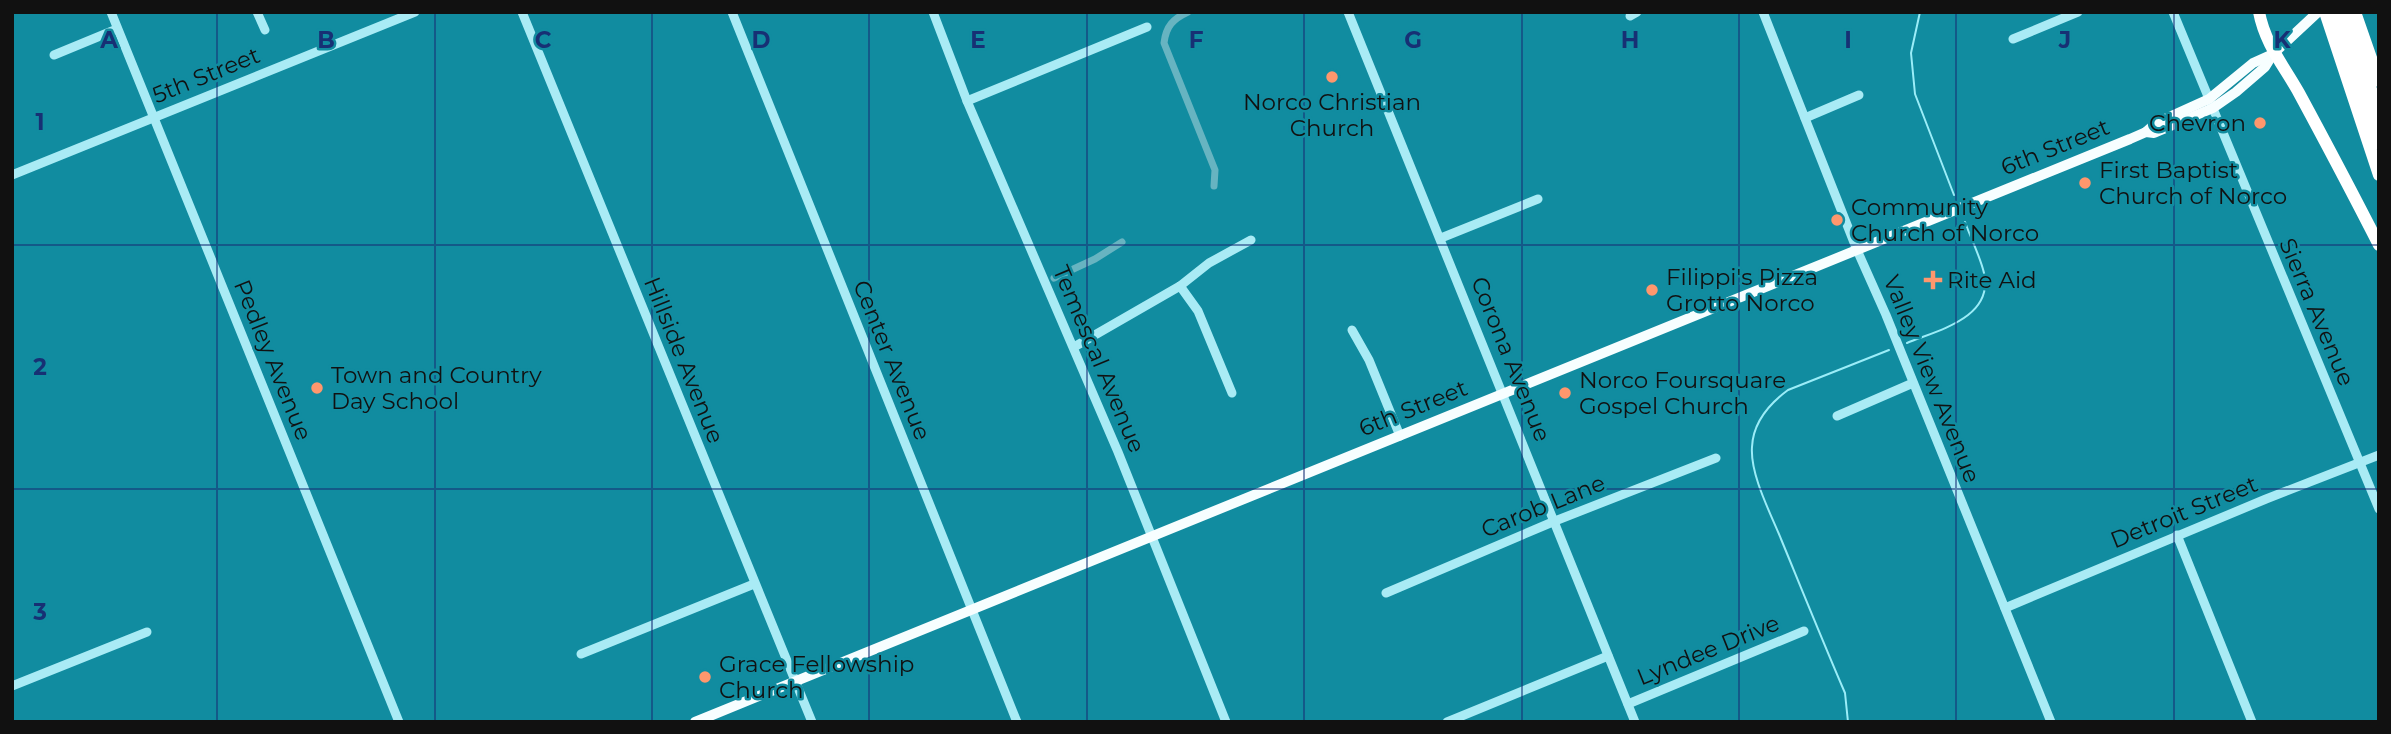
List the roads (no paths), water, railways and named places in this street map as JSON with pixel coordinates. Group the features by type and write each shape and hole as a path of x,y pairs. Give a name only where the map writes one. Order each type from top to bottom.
{"highway":[{"path":"2259,12 2273,54 2294,84 2379,245"},
{"path":"2325,12 2379,175"},
{"path":"2335,12 2379,144"},
{"path":"2346,12 2379,114"},
{"path":"2356,12 2379,81"}],"main road":[{"name":"6th Street","path":"695,722 2147,132 2154,133 2211,103 2253,62 2273,54 2314,16"}],"street":[{"name":"Pedley Avenue","path":"111,12 399,722"},
{"path":"257,12 265,30"},
{"name":"5th Street","path":"12,174 415,12"},
{"name":"Hillside Avenue","path":"522,12 812,722"},
{"name":"Center Avenue","path":"732,12 1017,722"},
{"name":"Temescal Avenue","path":"933,12 967,101 1074,347 1226,722"},
{"name":"Corona Avenue","path":"1348,12 1635,722"},
{"name":"Valley View Avenue","path":"1763,12 1857,250 2051,722"},
{"path":"2013,38 2078,12"},
{"name":"Sierra Avenue","path":"2173,12 2379,509"},
{"path":"967,101 1147,27"},
{"path":"54,55 117,29"},
{"path":"1805,118 1858,96"},
{"path":"1441,237 1538,199"},
{"path":"1074,347 1180,286 1209,263 1251,240"},
{"path":"1180,286 1198,311 1232,393"},
{"path":"1352,330 1369,360 1399,436"},
{"path":"1838,416 1913,383"},
{"name":"Detroit Street","path":"2005,608 2379,455"},
{"name":"Carob Lane","path":"1386,593 1555,521 1716,458"},
{"path":"2178,535 2252,722"},
{"path":"580,654 754,584"},
{"name":"Lyndee Drive","path":"1628,704 1804,631"},
{"path":"12,686 146,632"},
{"path":"1447,722 1608,656"}],"waterway":[{"path":"1188,12 1171,24 1164,43 1215,170 1214,186"},
{"path":"1920,12 1911,53 1915,94 1954,195"},
{"path":"1907,343 1961,320 1981,301 1985,288 1984,273 1965,222"},
{"path":"1054,278 1095,259 1122,242"},
{"path":"1848,722 1845,693 1762,494 1754,470 1752,447 1755,430 1763,415 1774,401 1788,390 1889,350"}],"place":[{"name":"Norco Christian Church","path":"1332,77"},
{"name":"Chevron","path":"2260,123"},
{"name":"First Baptist Church of Norco","path":"2085,183"},
{"name":"Community Church of Norco","path":"1837,220"},
{"name":"Rite Aid","path":"1933,280"},
{"name":"Filippi's Pizza Grotto Norco","path":"1652,290"},
{"name":"Town and Country Day School","path":"317,388"},
{"name":"Norco Foursquare Gospel Church","path":"1565,393"},
{"name":"Grace Fellowship Church","path":"705,677"}]}
